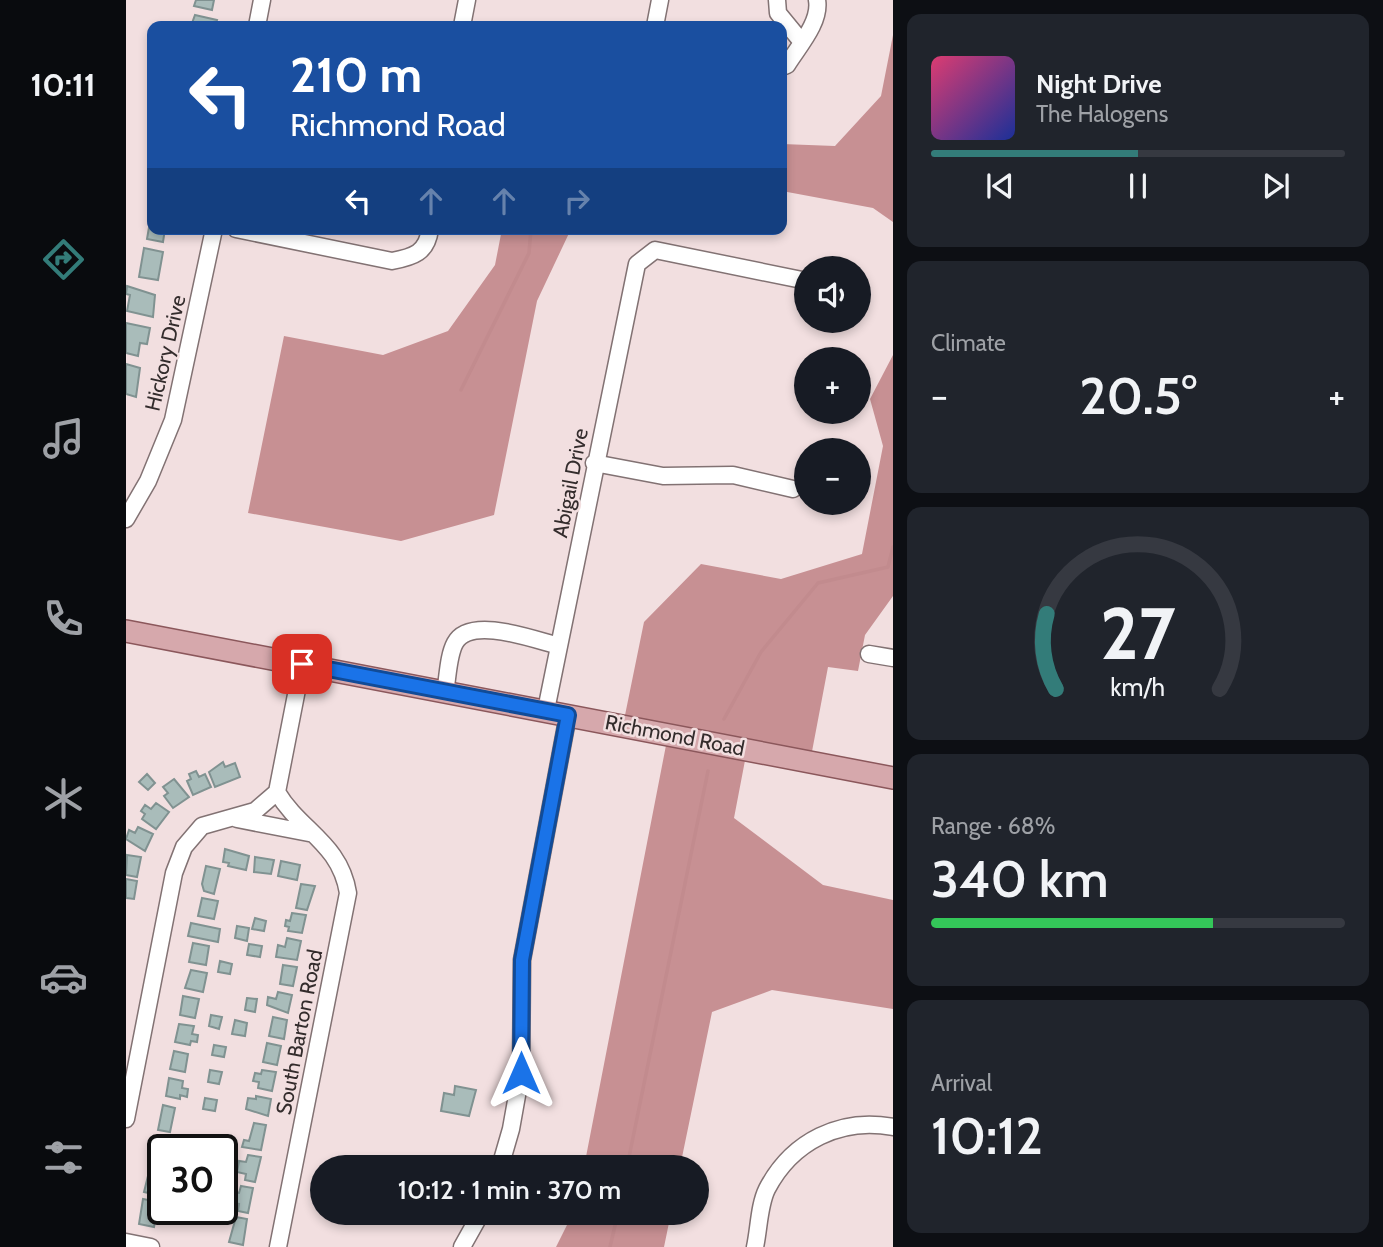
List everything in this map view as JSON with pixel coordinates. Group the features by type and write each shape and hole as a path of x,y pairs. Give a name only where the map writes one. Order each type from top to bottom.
{"main road":[{"name":"Richmond Road","path":"126,631 893,778"}],"street":[{"path":"258,21 262,0"},
{"path":"463,21 467,0"},
{"path":"656,21 660,0"},
{"path":"777,0 778,13 785,21"},
{"path":"787,65 812,26 818,6 817,0"},
{"path":"787,24 802,41"},
{"name":"Hickory Drive","path":"126,519 148,481 173,420 213,235"},
{"path":"265,235 392,261 414,257 428,242 429,235"},
{"name":"Abigail Drive","path":"546,710 594,463 637,264 655,250 794,278"},
{"path":"594,463 663,476 733,475 793,489"},
{"path":"445,692 454,645 461,634 477,630 500,631 559,646"},
{"path":"869,654 893,658"},
{"path":"126,1119 174,873 184,847 202,826 255,811 277,792 302,664"},
{"path":"503,1155 521,1073 522,960 568,715"},
{"name":"South Barton Road","path":"277,792 290,814 317,835 345,873 348,893 278,1247"},
{"path":"231,818 317,835"},
{"path":"755,1247 766,1190 790,1156 814,1138 844,1126 865,1123 893,1127"},
{"path":"462,1247 474,1225"},
{"path":"126,1242 151,1247"}],"shaded area":[{"path":"893,35 893,222 873,208 787,192 787,144 835,146 881,96"},
{"path":"501,235 568,235 537,301 494,515 401,541 248,513 284,336 383,355 448,331 495,265"},
{"path":"893,355 893,596 865,635 858,671 828,667 810,762 747,750 734,818 823,885 893,900 893,1009 772,990 712,1012 682,1155 586,1155 668,735 623,725 644,622 701,564 781,579 862,554 883,446 871,397"},
{"path":"567,1225 669,1225 664,1247 556,1247"}],"building":[{"path":"196,0 214,0 212,10 194,6"},
{"path":"195,15 217,20 217,21 193,21"},
{"path":"148,235 164,235 163,242 147,239"},
{"path":"144,248 163,252 158,280 139,277"},
{"path":"127,286 155,295 153,317 127,311 130,295 126,294"},
{"path":"126,323 150,328 147,344 140,343 138,356 126,353"},
{"path":"126,364 140,368 136,397 126,394"},
{"path":"223,762 225,767 235,763 240,777 215,787 209,772"},
{"path":"196,771 199,777 205,774 211,787 193,795 187,781 191,779 189,774"},
{"path":"147,774 155,783 148,790 139,782"},
{"path":"174,779 189,797 173,808 164,796 168,793 163,787"},
{"path":"156,803 169,812 156,829 142,819 145,814 141,811 145,805 151,809"},
{"path":"138,827 153,834 145,851 126,839 129,830 135,833"},
{"path":"225,849 249,856 246,870 228,866 229,863 223,862"},
{"path":"127,855 141,857 137,877 126,875"},
{"path":"255,857 274,860 271,874 254,872"},
{"path":"281,861 300,865 297,880 278,876"},
{"path":"206,866 220,869 214,894 204,891 202,884"},
{"path":"126,879 137,881 134,899 126,898"},
{"path":"301,884 315,886 307,910 296,908"},
{"path":"202,898 218,901 214,919 198,916"},
{"path":"292,913 306,915 302,933 288,931 289,927 285,926"},
{"path":"255,918 266,921 264,931 252,929"},
{"path":"191,923 220,929 218,942 188,936"},
{"path":"237,926 249,928 247,941 235,938"},
{"path":"287,938 301,941 297,960 276,957 278,945 285,947"},
{"path":"193,943 209,946 206,965 189,962"},
{"path":"249,944 262,946 260,957 247,955"},
{"path":"220,961 232,964 230,974 218,972"},
{"path":"283,965 297,967 293,986 280,984"},
{"path":"191,970 207,973 203,992 185,988"},
{"path":"278,992 292,995 288,1013 267,1005 268,997 276,999"},
{"path":"183,996 199,999 195,1018 180,1015"},
{"path":"247,998 257,999 255,1012 245,1010"},
{"path":"211,1015 222,1017 219,1029 209,1026"},
{"path":"273,1017 287,1020 284,1039 269,1036"},
{"path":"235,1020 247,1023 245,1036 232,1034"},
{"path":"179,1024 194,1026 192,1034 198,1035 197,1042 191,1041 190,1045 175,1042"},
{"path":"267,1043 281,1046 277,1065 263,1062"},
{"path":"214,1045 226,1047 224,1057 212,1055"},
{"path":"174,1051 188,1054 185,1072 170,1069"},
{"path":"210,1070 222,1072 219,1084 208,1082"},
{"path":"262,1070 276,1072 272,1091 258,1088 259,1082 253,1081 255,1073 261,1074"},
{"path":"169,1078 183,1081 182,1088 188,1089 187,1097 180,1095 180,1099 166,1096"},
{"path":"455,1086 476,1090 469,1116 441,1111 444,1093 454,1095"},
{"path":"256,1096 271,1099 268,1116 246,1109 248,1098 256,1099"},
{"path":"205,1098 217,1100 215,1111 203,1109"},
{"path":"163,1105 175,1108 170,1132 158,1130"},
{"path":"254,1123 266,1125 261,1150 242,1147 244,1140 249,1141"},
{"path":"248,1155 261,1157 255,1182 245,1180 246,1174 238,1172 239,1161 246,1162"},
{"path":"241,1186 253,1188 248,1213 238,1211"},
{"path":"143,1199 147,1200 147,1225 154,1227 139,1224"},
{"path":"238,1217 247,1219 243,1245 229,1242 234,1225 238,1225"}],"waterway":[{"path":"461,390 529,253 530,235"},
{"path":"724,719 761,652 818,583 888,567 893,547"},
{"path":"629,1155 708,771"},
{"path":"610,1247 615,1225"}],"route":[{"path":"302,664 568,715 536,872 522,960 521,1073"}]}
